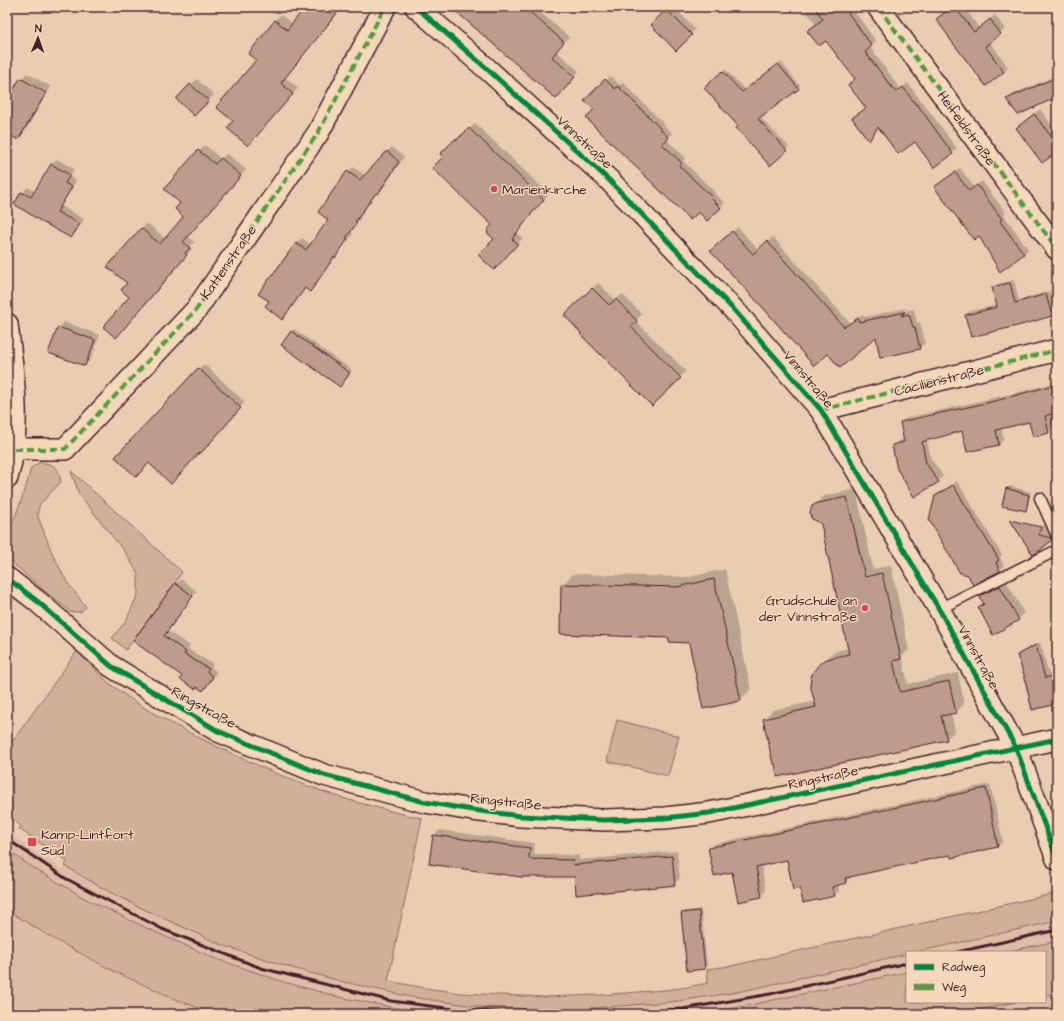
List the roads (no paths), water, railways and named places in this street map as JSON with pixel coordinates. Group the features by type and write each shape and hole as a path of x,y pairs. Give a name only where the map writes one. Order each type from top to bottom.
{"street":[{"name":"Kattenstraße","path":"14,449 65,449 196,310 318,133 385,7"},
{"name":"Vinnstraße","path":"416,7 485,67 609,180 735,311 821,410 939,609 1016,748 1057,859"},
{"name":"Heifeldstraße","path":"878,7 1057,249"},
{"path":"7,324 14,383 15,429 14,449 7,478"},
{"name":"Cäcilienstraße","path":"821,410 1057,350"},
{"name":"Ringstraße","path":"7,578 37,601 112,666 218,731 324,775 426,802 472,810 521,816 604,820 665,818 709,813 1057,739"}],"lane":[{"path":"1040,498 1057,536"},
{"path":"939,609 1057,550"}],"railway":[{"path":"7,839 65,878 162,929 261,968 391,1001 446,1008 525,1014"},
{"path":"962,951 1057,930"},
{"path":"611,1014 683,1009 770,994 906,963"}],"place":[{"name":"Marienkirche","path":"494,189"},
{"name":"Grudschule an der Vinnstraße","path":"865,608"},
{"name":"Kamp-Lintfort Süd","path":"32,842"}]}
